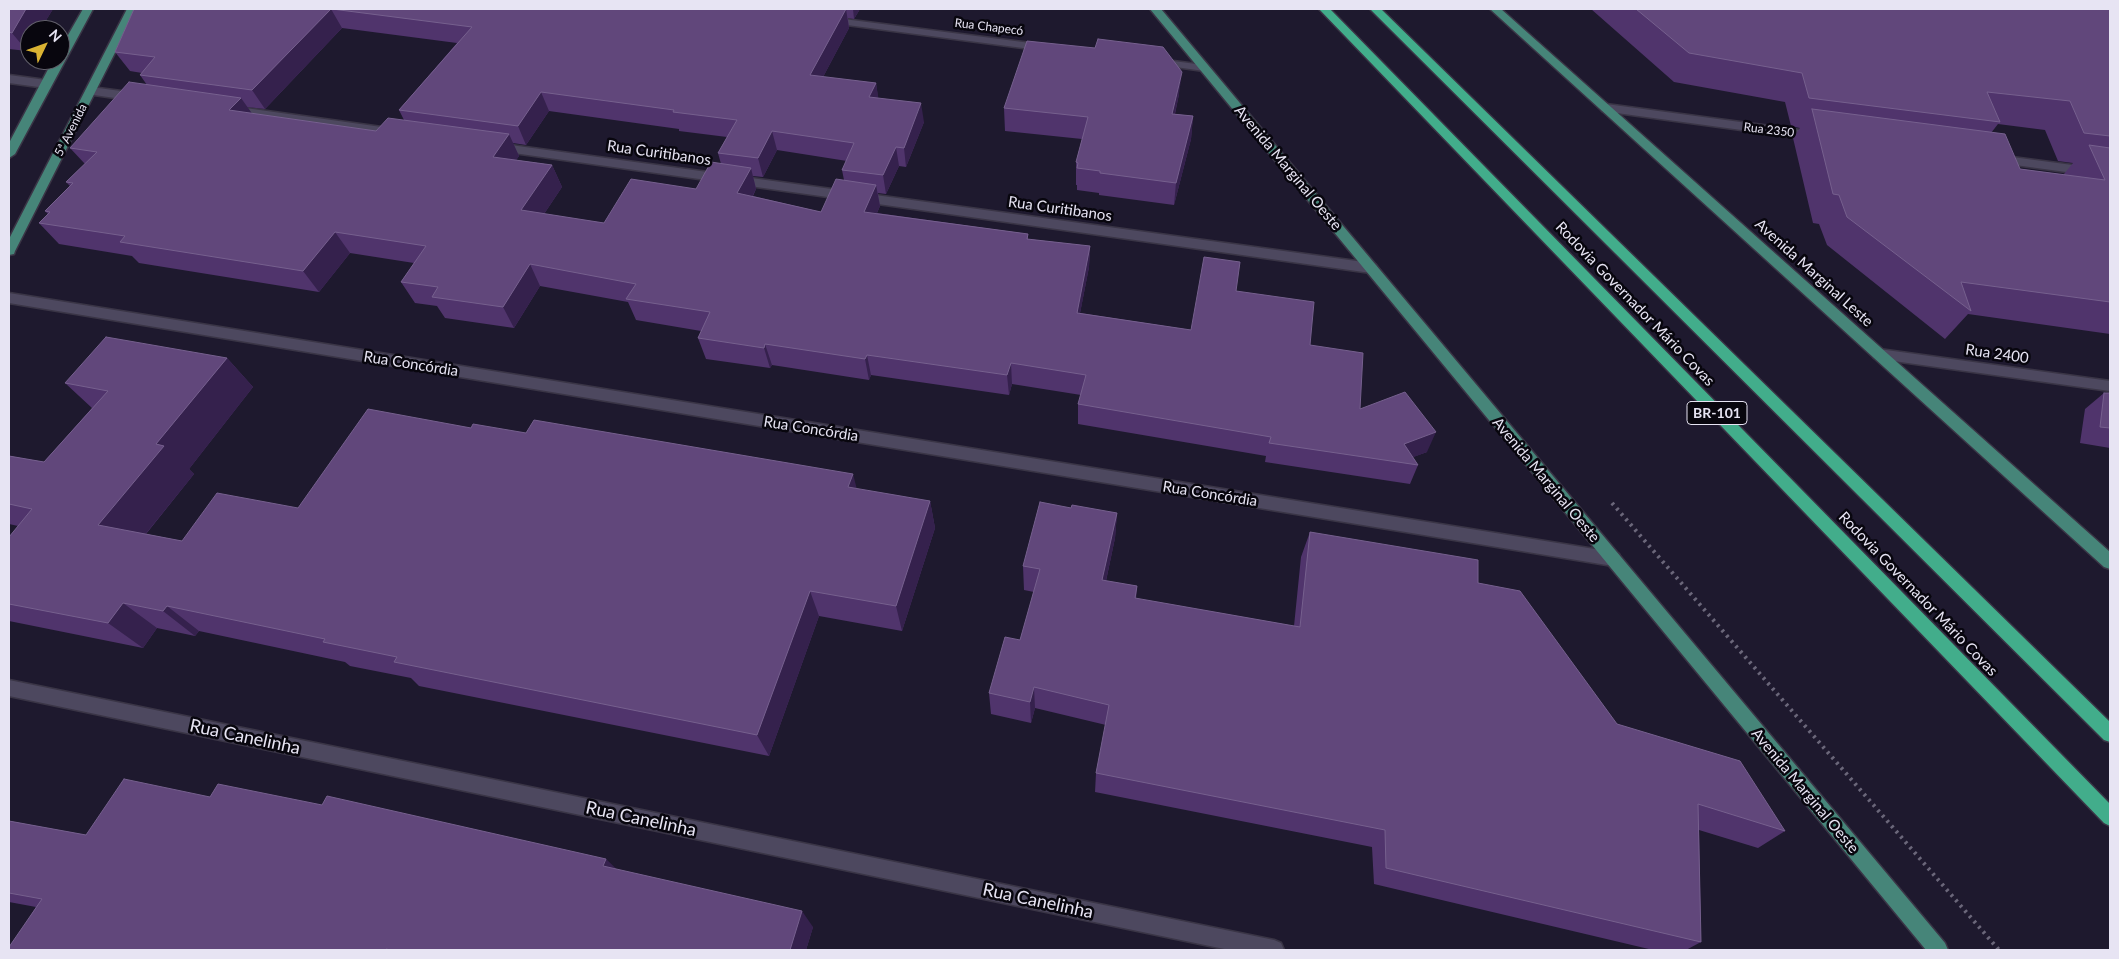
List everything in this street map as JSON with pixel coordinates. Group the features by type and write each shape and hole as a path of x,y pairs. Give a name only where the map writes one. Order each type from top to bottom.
{"highway":[{"name":"Rodovia Governador Mário Covas","path":"1324,9 2110,817"},
{"name":"Rodovia Governador Mário Covas","path":"1375,9 2110,734"}],"main road":[{"path":"70,41 88,9"},
{"name":"5ª Avenida","path":"9,251 132,9"},
{"name":"Avenida Marginal Oeste","path":"1155,9 1938,950"},
{"name":"Avenida Marginal Leste","path":"1495,9 2110,562"},
{"path":"9,154 54,70"}],"street":[{"name":"Rua Chapecó","path":"819,19 1056,49"},
{"path":"1145,60 1204,68"},
{"path":"9,79 46,84"},
{"path":"91,91 150,99"},
{"name":"Rua 2350","path":"1606,108 1824,137"},
{"path":"219,109 406,134"},
{"name":"Rua Curitibanos","path":"485,146 1371,268"},
{"path":"1982,157 2110,174"},
{"name":"Rua Concórdia","path":"9,298 1613,560"},
{"name":"Rua 2400","path":"1879,354 2110,386"},
{"name":"Rua Canelinha","path":"9,688 1274,950"}],"building":[{"path":"9,9 26,9 12,33 9,32"},
{"path":"134,9 331,9 252,90 140,75 155,57 115,52"},
{"path":"332,9 846,9 810,75 876,83 869,97 921,103 904,148 896,147 883,175 842,170 854,143 772,131 758,158 718,153 737,120 541,92 518,126 399,110 472,27"},
{"path":"1636,9 2110,9 2110,136 2084,133 2070,101 1987,92 2000,122 1809,98 1802,73 1689,53"},
{"path":"1098,39 1163,47 1182,72 1172,114 1193,116 1176,183 1077,168 1078,163 1076,162 1088,117 1004,108 1027,41 1095,48"},
{"path":"129,82 241,98 229,110 376,131 388,118 509,134 493,157 552,165 521,210 604,223 631,179 696,189 711,162 751,168 737,193 821,212 836,179 876,185 864,212 1028,234 1027,239 1090,246 1077,313 1191,330 1204,257 1240,262 1236,291 1314,302 1310,345 1363,353 1360,409 1405,392 1436,432 1404,444 1418,465 1269,443 1271,437 1078,404 1086,375 1011,363 1007,375 867,355 865,359 765,344 764,348 698,338 710,312 626,299 636,284 530,264 503,307 432,297 438,287 401,282 426,246 335,232 303,271 120,242 125,236 39,223 50,212 45,211 73,183 66,182 97,152 70,148"},
{"path":"1812,109 2005,134 2020,169 2105,180 2089,145 2110,148 2110,302 1961,282 1971,311 1847,217 1839,195 1833,194"},
{"path":"106,337 227,358 156,444 164,446 98,525 182,541 217,493 298,508 368,409 471,428 473,424 526,433 534,420 853,474 848,487 930,501 896,606 810,591 757,735 394,662 397,657 323,642 325,639 167,606 163,611 123,603 108,623 9,604 9,537 32,509 9,504 9,456 44,462 108,391 65,383"},
{"path":"2104,393 2110,393 2110,428 2100,427"},
{"path":"1040,502 1071,508 1072,505 1117,513 1102,580 1137,586 1135,598 1300,627 1310,532 1478,560 1478,583 1520,591 1617,724 1740,761 1785,831 1698,804 1701,942 1386,868 1385,830 1096,773 1109,705 1034,687 1030,702 989,693 1005,637 1020,640 1040,569 1023,566"},
{"path":"124,779 210,797 218,784 322,805 327,796 606,859 603,866 802,911 790,950 9,950 9,947 42,899 9,893 9,821 86,835"}]}
